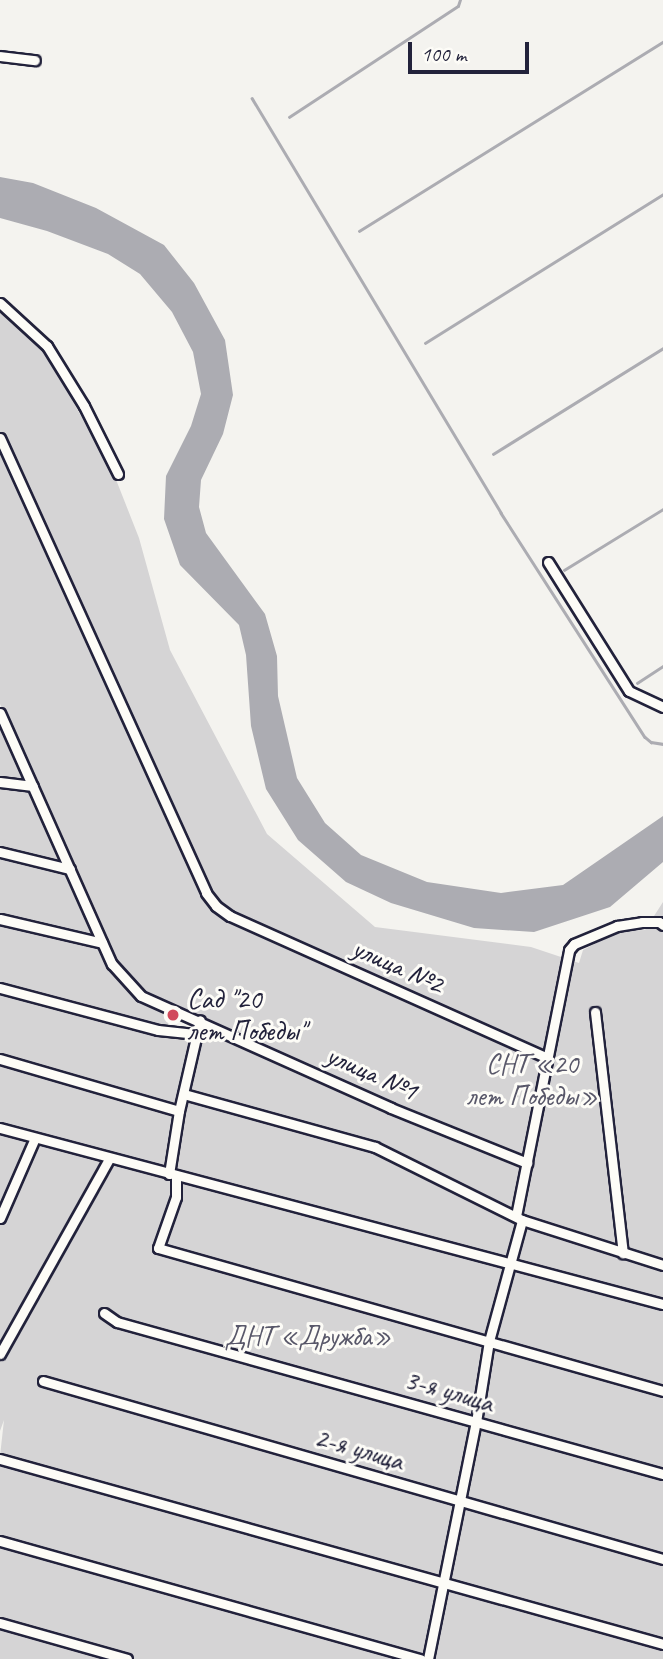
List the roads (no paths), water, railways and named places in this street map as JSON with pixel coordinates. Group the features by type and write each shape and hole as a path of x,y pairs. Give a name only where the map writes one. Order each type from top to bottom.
{"street":[{"path":"0,56 35,60"},
{"path":"0,303 47,346 84,407 118,474"},
{"name":"улица №2","path":"0,438 206,893 230,916 547,1058"},
{"path":"548,562 629,691 663,707"},
{"name":"улица №1","path":"0,713 112,964 141,996 200,1020 391,1108 527,1163"},
{"path":"0,782 33,786"},
{"path":"0,852 70,869"},
{"path":"0,919 102,943"},
{"path":"428,1659 477,1422 489,1341 519,1218 527,1163 569,950 574,943 617,926 642,922 659,922 663,925"},
{"path":"0,988 158,1030 195,1034"},
{"path":"595,1012 623,1253"},
{"path":"200,1020 179,1111 172,1175 176,1197 158,1248 663,1391"},
{"path":"0,1059 179,1111"},
{"path":"184,1094 375,1147 519,1218 663,1265"},
{"path":"0,1128 509,1266 663,1304"},
{"path":"0,1218 35,1138"},
{"path":"0,1354 109,1159"},
{"name":"3-я улица","path":"104,1313 117,1322 663,1474"},
{"name":"2-я улица","path":"43,1381 663,1559"},
{"path":"0,1459 663,1644"},
{"path":"0,1541 421,1659"},
{"path":"0,1623 127,1659"}],"waterway":[{"path":"289,117 458,6 460,0"},
{"path":"359,231 663,42"},
{"path":"252,98 501,513 645,737 651,742 663,744"},
{"path":"425,343 663,194"},
{"path":"493,454 663,348"},
{"path":"564,570 663,509"},
{"path":"637,683 663,666"}],"place":[{"name":"Сад \"20 лет Победы\"","path":"173,1015"}],"park label":[{"name":"СНТ «20 лет Победы»","path":"532,1080"},
{"name":"ДНТ «Дружба»","path":"308,1336"}]}
